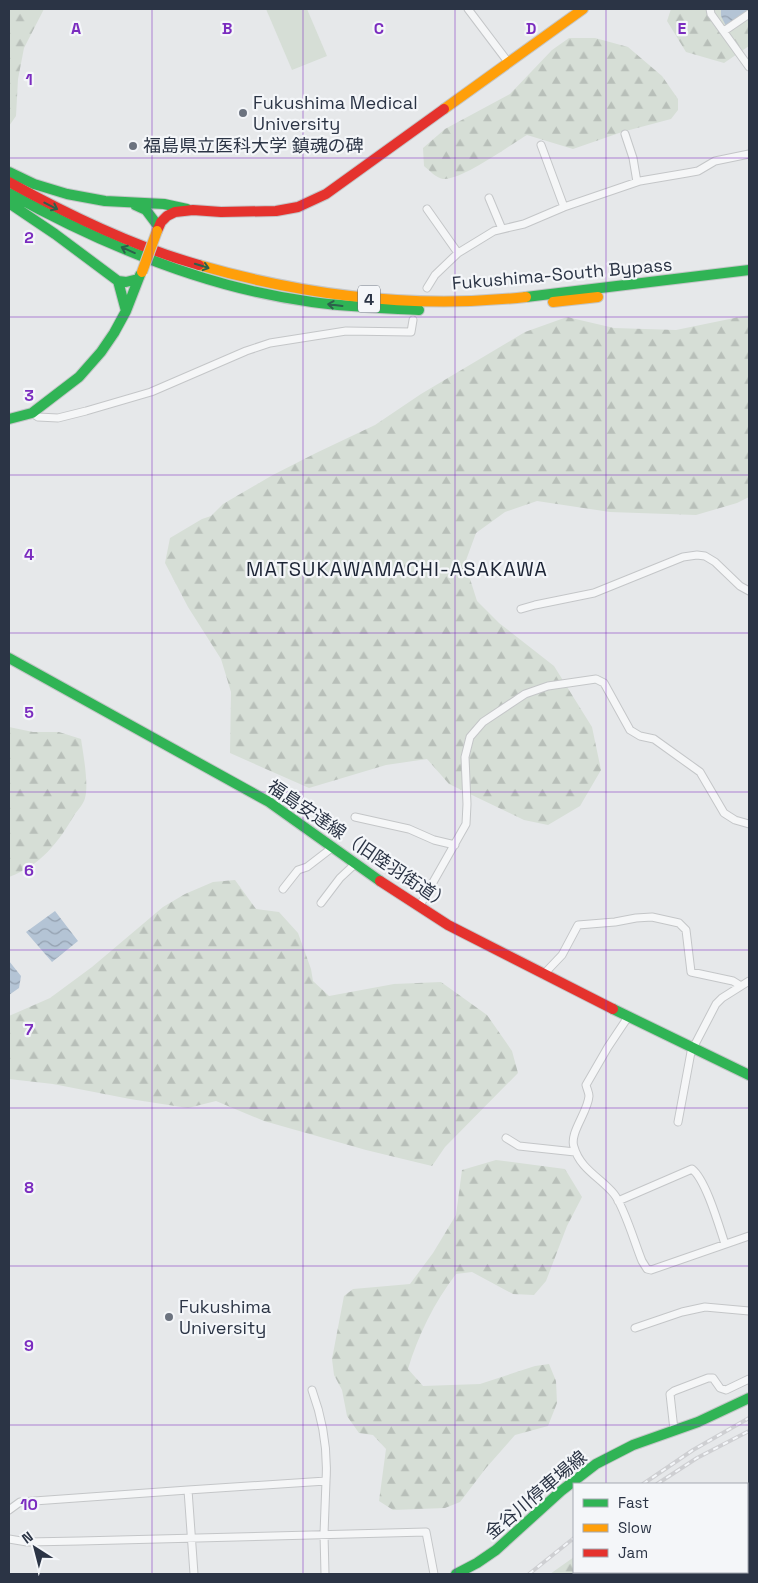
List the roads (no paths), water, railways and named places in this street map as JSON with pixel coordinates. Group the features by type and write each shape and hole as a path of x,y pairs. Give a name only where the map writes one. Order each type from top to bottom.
{"main road":[{"path":"105,201 164,204 187,209 221,212 268,212 300,207 326,194 583,9"},
{"path":"9,172 34,184 50,189 105,201 140,206 147,210 157,228"},
{"name":"Fukushima-South Bypass","path":"9,182 64,212 155,252 262,282 314,292 368,299 420,302 482,301 749,270"},
{"name":"Fukushima-South Bypass","path":"9,193 51,216 134,253 169,266 298,300 341,306 429,310 524,305 749,278"},
{"path":"9,204 55,234 118,281 126,282 140,275"},
{"path":"9,419 32,413 78,377 101,352 126,311 157,228 169,215 187,209"},
{"path":"118,281 126,311"},
{"name":"福島安達線（旧陸羽街道）","path":"9,658 269,802 389,888 448,924 628,1017 749,1076"},
{"name":"金谷川停車場線","path":"456,1574 470,1568 512,1539 586,1470 621,1450 720,1412 749,1398"}],"street":[{"path":"468,9 508,62"},
{"path":"710,9 749,67"},
{"path":"724,31 749,14"},
{"path":"625,134 633,158 637,182"},
{"path":"542,145 564,207"},
{"path":"427,288 435,275 458,253 494,231 524,224 564,207 637,182 687,173 698,170 715,161 749,154"},
{"path":"489,198 502,229"},
{"path":"427,209 458,253"},
{"path":"32,413 38,417 58,418 151,392 246,351 270,343 346,331 411,332 413,320"},
{"path":"521,609 594,593 683,558 697,555 705,556 715,562 730,577 749,591"},
{"path":"419,907 466,824 465,757 470,737 483,722 532,690 596,679 604,683 630,730 640,736 654,739 700,772 724,812 735,820 749,824"},
{"path":"355,817 409,829 434,840 455,846"},
{"path":"283,889 298,870 307,867 333,848"},
{"path":"321,903 340,878 355,864"},
{"path":"543,974 562,955 578,925 652,917 679,923 686,930 691,972 733,981 741,986"},
{"path":"678,1122 691,1052 716,1004 749,981"},
{"path":"628,1017 586,1085 589,1096 586,1109 576,1131 573,1144 575,1152 587,1169 614,1194 647,1269 650,1270 749,1236"},
{"path":"506,1138 519,1146 575,1152"},
{"path":"618,1201 692,1169 696,1172 702,1185 725,1244"},
{"path":"635,1328 682,1312 705,1307 749,1312"},
{"path":"674,1430 670,1400 670,1394 674,1391 708,1378 714,1378 720,1388 726,1390 749,1379"},
{"path":"312,1390 324,1433 327,1463 324,1534 325,1574"},
{"path":"9,1510 20,1502 326,1481"},
{"path":"188,1490 194,1574"},
{"path":"9,1539 27,1542 426,1532 434,1574"}],"water":[{"path":"721,9 749,9 726,26 721,16"},
{"path":"55,911 78,941 52,962 26,932"},
{"path":"9,961 21,976 19,988 9,995"}],"railway":[{"path":"644,1483 693,1450 749,1418"},
{"path":"659,1483 697,1458 749,1431"},
{"path":"529,1574 573,1539"}],"place":[{"name":"Fukushima Medical University","path":"243,113"},
{"name":"福島県立医科大学 鎮魂の碑","path":"133,146"},
{"name":"Fukushima University","path":"169,1317"}],"district":[{"name":"MATSUKAWAMACHI-ASAKAWA","path":"397,569"}]}
